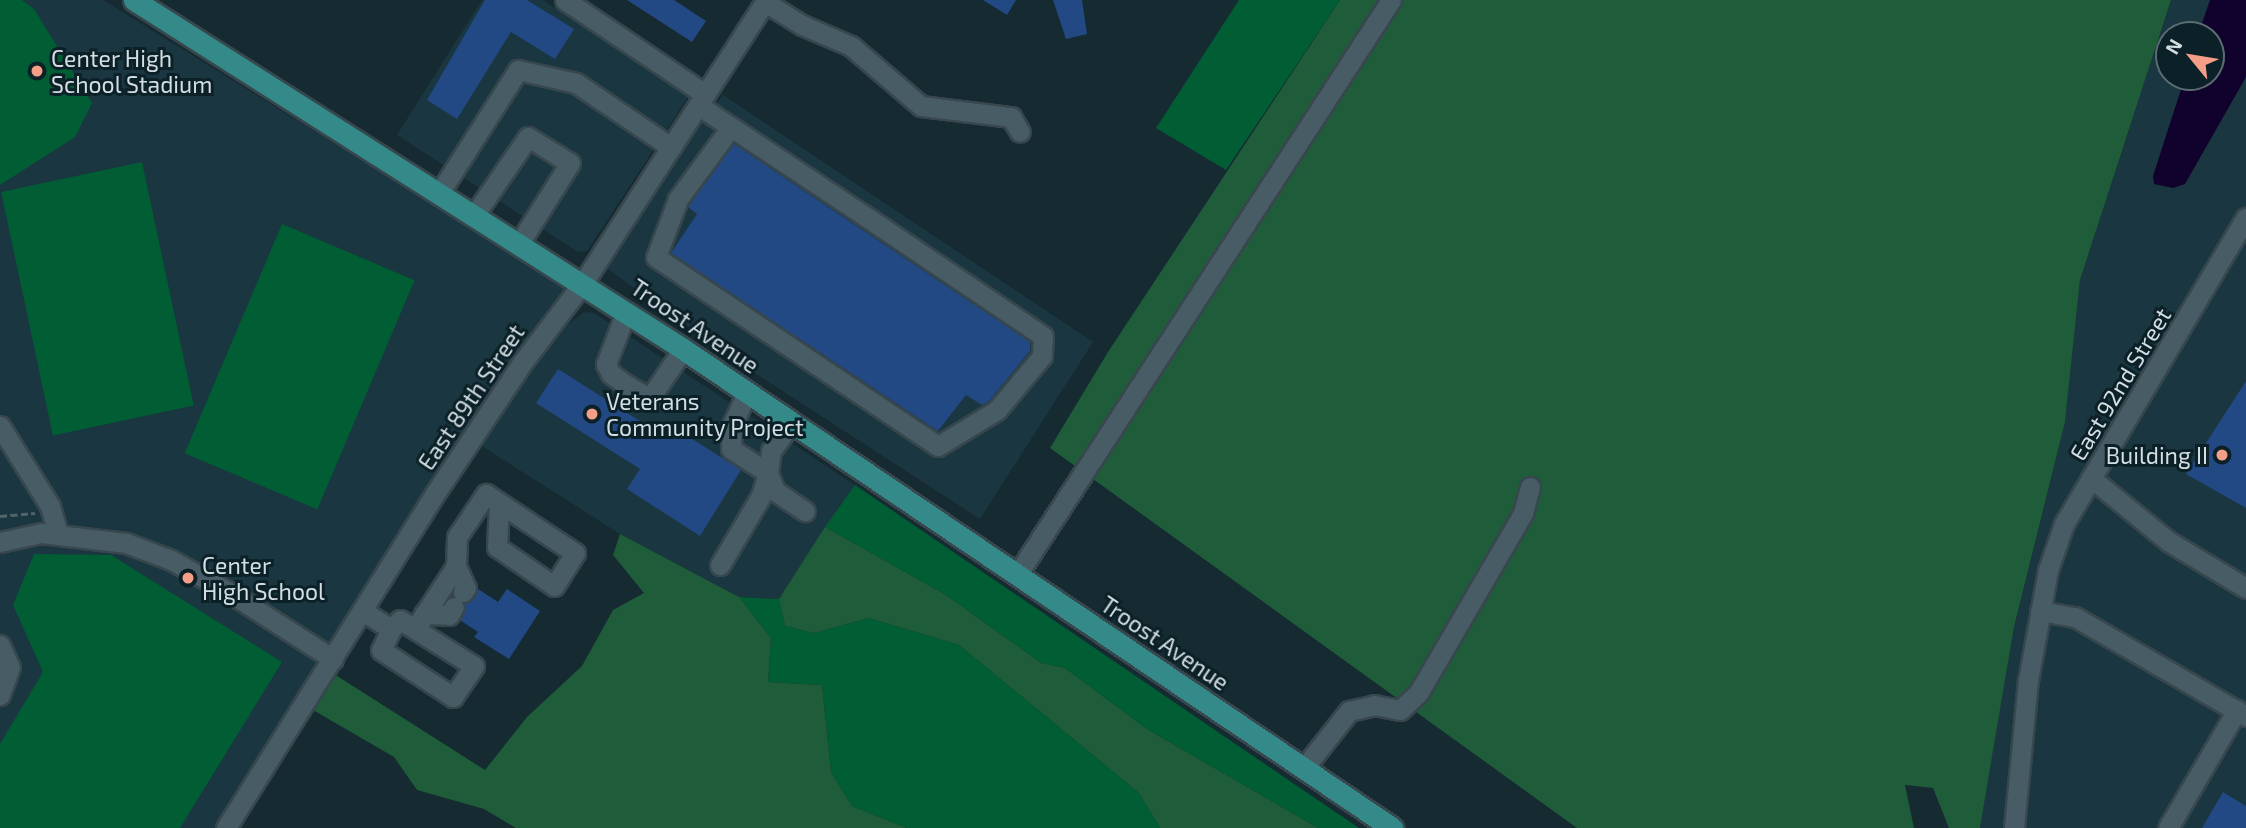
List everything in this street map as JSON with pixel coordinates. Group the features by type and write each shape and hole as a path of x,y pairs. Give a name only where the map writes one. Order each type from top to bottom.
{"main road":[{"name":"Troost Avenue","path":"134,0 583,283 1392,828"}],"street":[{"path":"565,0 701,99 731,127 1043,336 1042,356 998,410 938,446 656,257 678,199 731,127"},
{"path":"1017,575 1391,0"},
{"path":"765,1 802,25 851,46 921,106 1011,117 1020,132"},
{"name":"East 89th Street","path":"226,828 514,373 583,283 765,1"},
{"path":"440,192 518,70 576,83 671,147"},
{"path":"475,214 528,137 570,163 520,242"},
{"name":"East 92nd Street","path":"2014,828 2040,611 2048,570 2064,524 2246,218"},
{"path":"626,312 606,365 611,374 628,386 650,398 683,349"},
{"path":"747,393 732,425 732,449 768,473 775,491 805,511"},
{"path":"720,565 761,496 771,451 792,422"},
{"path":"0,426 50,506 58,534"},
{"path":"2091,478 2168,541 2246,588"},
{"path":"1304,768 1349,711 1374,705 1400,710 1419,692 1523,513 1530,487"},
{"path":"420,622 474,666 453,697 381,650 391,629 400,620 420,622 449,615 466,588 456,565 457,537 486,494 575,553 554,586 497,547 499,503"},
{"path":"0,542 58,534 107,538 171,561 333,659"},
{"path":"420,622 456,565"},
{"path":"363,611 391,629"},
{"path":"2040,611 2075,617 2241,713 2168,828"},
{"path":"0,645 10,667 0,695"}],"path":[{"path":"0,516 36,513"}],"shaded area":[{"name":"Center High School","path":"0,0 103,0 563,285 563,295 219,828 0,828"},
{"path":"482,0 543,0 689,96 587,251 578,252 397,135"},
{"path":"2171,0 2246,0 2246,828 1980,828 2014,627 2065,422 2080,280 2155,49 2155,91 2225,91 2225,21 2164,21"},
{"path":"2210,0 2246,0 2246,77 2185,184 2173,188 2154,184 2153,176 2180,91 2225,91 2225,21 2203,21"},
{"path":"723,95 1093,342 980,519 716,348 608,269 608,260 697,127"},
{"path":"584,312 594,313 855,485 779,599 739,597 620,534 477,443 565,327"}],"green space":[{"name":"Center High School Stadium","path":"0,0 22,0 34,9 92,103 75,137 0,185"},
{"path":"1239,0 1340,0 1226,170 1156,128"},
{"path":"1340,0 2171,0 2164,21 2155,21 2155,49 2080,280 2065,422 2014,627 1980,828 1949,828 1933,788 1905,785 1914,828 1577,828 1050,448 1108,352"},
{"path":"142,162 194,406 53,435 1,192"},
{"path":"282,224 415,280 317,509 185,453"},
{"path":"855,485 1359,828 1318,828 1147,729 1065,668 1041,663 946,595 825,527"},
{"path":"825,527 946,595 1041,663 1065,668 1147,729 1318,828 1160,828 1139,793 959,645 869,618 814,633 785,626 779,599"},
{"path":"620,534 739,597 771,638 768,682 822,685 831,772 852,806 907,828 516,828 484,809 417,790 394,757 313,710 334,674 485,770 527,717 582,666 613,610 644,593 613,555"},
{"path":"34,554 111,555 282,662 180,828 0,828 0,744 43,672 13,605"},
{"path":"739,597 779,599 785,626 814,633 869,618 959,645 1139,793 1160,828 907,828 852,806 831,772 822,685 768,682 771,638"}],"building":[{"path":"485,0 527,0 574,29 555,59 511,32 457,119 427,100"},
{"path":"627,0 674,0 706,21 692,42"},
{"path":"983,0 1016,0 1007,15"},
{"path":"1053,0 1082,0 1087,34 1066,39"},
{"path":"734,144 1030,342 1030,351 989,401 982,405 966,395 938,431 671,253 697,214 688,207"},
{"path":"558,369 662,435 669,424 741,470 700,536 627,489 640,469 536,403"},
{"name":"Building II","path":"2246,381 2246,508 2186,474"},
{"path":"478,589 498,602 507,589 540,611 509,659 474,637 478,632 460,620 465,604"},
{"path":"2223,792 2246,806 2246,828 2202,828"}],"place":[{"name":"Center High School Stadium","path":"37,71"},
{"name":"Veterans Community Project","path":"592,414"},
{"name":"Building II","path":"2222,455"},
{"name":"Center High School","path":"188,578"}]}
